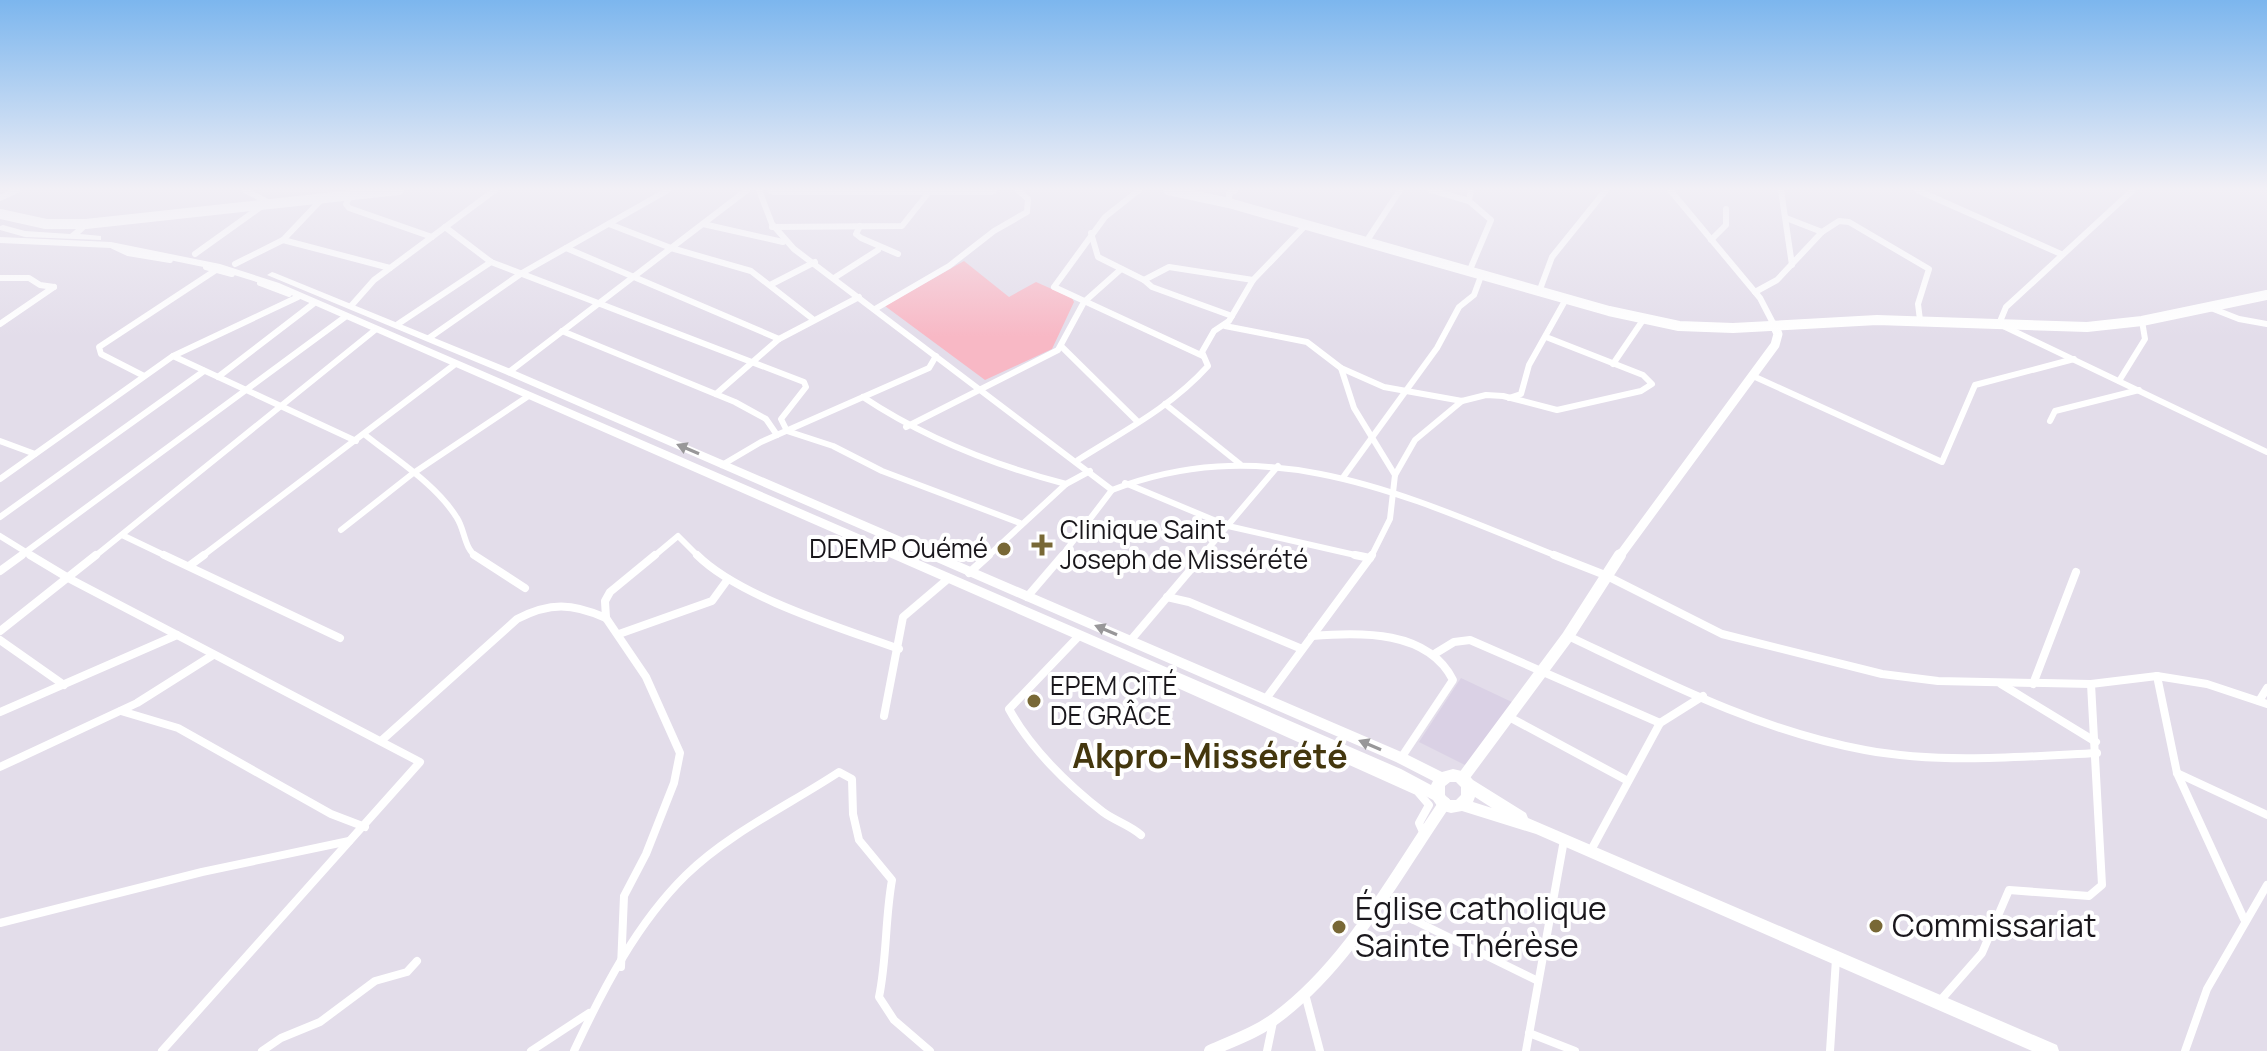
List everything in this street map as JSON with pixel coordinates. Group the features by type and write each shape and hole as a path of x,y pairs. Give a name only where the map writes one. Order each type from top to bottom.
{"highway":[{"path":"64,239 111,245 220,267 292,291 948,578 1130,641 1441,778 1455,776 1538,828 1590,852 2051,1051"},
{"path":"100,239 195,254 235,264 398,324 1027,597 1066,620 1396,773 1442,799 1538,828"},
{"path":"1441,778 1435,789 1442,799"},
{"path":"1462,805 1470,796 1464,782"}],"main road":[{"path":"1356,239 1643,320 1703,328 1920,320 2087,327 2142,321 2267,295"},
{"path":"1464,782 1568,636 1605,575 1775,345 1778,334 1774,325"},
{"path":"1210,1051 1274,1020 1305,994 1379,903 1424,834 1442,799"}],"street":[{"path":"195,254 217,239"},
{"path":"351,306 390,268 429,239"},
{"path":"459,239 491,262 806,384 781,419 787,431 833,446 882,471 1020,523"},
{"path":"429,338 522,273 582,239"},
{"path":"648,239 751,271 814,320"},
{"path":"509,372 683,239"},
{"path":"769,239 786,243"},
{"path":"783,239 1078,460 1112,490"},
{"path":"862,239 878,250 898,254"},
{"path":"875,309 949,266 984,239"},
{"path":"1087,239 1054,287 1203,356"},
{"path":"1093,239 1098,257 1120,270 1144,280 1152,287 1232,316"},
{"path":"1078,460 1165,404 1207,368 1203,356 1214,331 1225,326 1253,280 1290,239"},
{"path":"1469,272 1483,239"},
{"path":"1539,292 1552,257 1566,239"},
{"path":"1789,239 1792,265"},
{"path":"1755,292 1777,280 1816,239"},
{"path":"1878,239 1929,269 1918,304 1920,320"},
{"path":"2027,239 2061,254"},
{"path":"2078,239 2006,307 1999,324 2267,452"},
{"path":"235,264 283,240 390,268"},
{"path":"1711,240 1755,292 1774,325"},
{"path":"111,245 128,253 216,270 298,297 948,578 1417,791 1429,805 1419,823 1424,834"},
{"path":"566,248 779,339"},
{"path":"834,278 878,250"},
{"path":"398,324 491,262"},
{"path":"770,285 815,262"},
{"path":"1144,280 1169,267 1253,280"},
{"path":"144,376 101,354 99,347 216,270"},
{"path":"906,427 1062,347 1084,302 1120,270"},
{"path":"1344,476 1437,348 1459,307 1474,295 1481,276"},
{"path":"0,278 29,278 40,285 54,287 0,324"},
{"path":"0,479 173,356 298,297"},
{"path":"716,394 779,339 859,297"},
{"path":"1521,394 1529,365 1566,299"},
{"path":"218,377 313,304"},
{"path":"2211,308 2239,319 2267,324"},
{"path":"0,571 345,317"},
{"path":"1613,364 1643,320"},
{"path":"2119,381 2145,339 2142,321"},
{"path":"1225,326 1307,342 1341,368 1375,384 1462,401 1486,395 1557,410 1641,391 1652,384 1643,375 1546,337"},
{"path":"0,631 70,579 375,330"},
{"path":"562,331 759,414 777,435"},
{"path":"1062,347 1138,422"},
{"path":"173,356 356,441"},
{"path":"929,368 936,356"},
{"path":"1753,376 1942,462 1975,385 2074,359"},
{"path":"189,566 454,365"},
{"path":"722,465 777,435 929,368 951,368"},
{"path":"1341,368 1354,408 1395,475"},
{"path":"0,517 204,371"},
{"path":"2050,421 2055,411 2139,390"},
{"path":"1509,398 1521,394"},
{"path":"1521,394 1529,404"},
{"path":"341,530 412,474 527,397"},
{"path":"863,397 906,427 974,457 1066,484"},
{"path":"1265,700 1370,558 1390,519 1395,475 1415,440 1462,401"},
{"path":"1165,404 1240,464"},
{"path":"364,434 412,474 458,519 471,553 525,588"},
{"path":"0,441 35,454"},
{"path":"1027,597 1089,524 1112,490 1125,483 1153,474 1240,464 1278,466 1344,476 1393,491 1605,575 1722,634 1803,657 1882,674 2033,684 2091,684 2157,676 2207,684 2263,702 2267,688"},
{"path":"1130,641 1278,466"},
{"path":"969,573 1066,484 1090,471"},
{"path":"1125,483 1228,526 1370,558"},
{"path":"122,535 340,638"},
{"path":"0,536 70,579 420,762 162,1051"},
{"path":"606,618 605,601 610,592 675,536 683,539 709,567 728,579 832,625 899,649"},
{"path":"2033,684 2076,572"},
{"path":"884,716 903,617 948,578"},
{"path":"619,634 712,601 728,579"},
{"path":"1167,597 1189,602 1302,649"},
{"path":"381,741 497,632 532,608 593,610 606,618 646,677 680,753 674,783 646,854 624,896 621,967"},
{"path":"1312,636 1361,634 1398,640 1436,653 1450,669 1453,680 1401,758"},
{"path":"0,712 177,635"},
{"path":"1568,636 1772,725 1863,750 2002,759 2096,747"},
{"path":"1077,638 1009,709 1020,729 1059,769 1110,816 1127,821 1141,835"},
{"path":"0,640 64,685"},
{"path":"1436,653 1454,642 1470,640 1660,723"},
{"path":"0,767 121,711 213,655"},
{"path":"2157,676 2177,773 2244,919"},
{"path":"1999,682 2096,747"},
{"path":"1938,1003 1982,953 2012,888 2089,896 2102,885 2091,684"},
{"path":"1590,852 1660,723 1703,696"},
{"path":"121,711 178,728 331,814 365,827"},
{"path":"1509,717 1628,781"},
{"path":"574,1051 591,1012 677,886 704,860 839,772 847,773 852,779 852,818 863,849 882,864 892,880 885,922 886,961 879,997 894,1020 930,1051"},
{"path":"2177,773 2267,815"},
{"path":"0,923 202,872 352,840"},
{"path":"1526,1051 1564,840"},
{"path":"2185,1051 2207,989 2244,919 2267,885"},
{"path":"1379,903 1538,981"},
{"path":"1830,1051 1836,959"},
{"path":"262,1051 281,1038 320,1022 375,981 407,972 417,961"},
{"path":"1305,994 1320,1051"},
{"path":"531,1051 591,1012"},
{"path":"1267,1051 1274,1020"},
{"path":"1529,1033 1575,1051"}],"shaded area":[{"path":"964,261 1009,297 1036,282 1072,298 1074,302 1052,349 985,380 885,306"},
{"path":"1461,678 1514,703 1467,766 1419,742"}],"place":[{"name":"Clinique Saint Joseph de Missérété","path":"1042,545"},
{"name":"DDEMP Ouémé","path":"1004,549"},
{"name":"EPEM CITÉ DE GRÂCE","path":"1034,701"},
{"name":"Commissariat","path":"1876,926"},
{"name":"Église catholique Sainte Thérèse","path":"1339,927"}],"district":[{"name":"Akpro-Missérété","path":"1210,756"}]}
